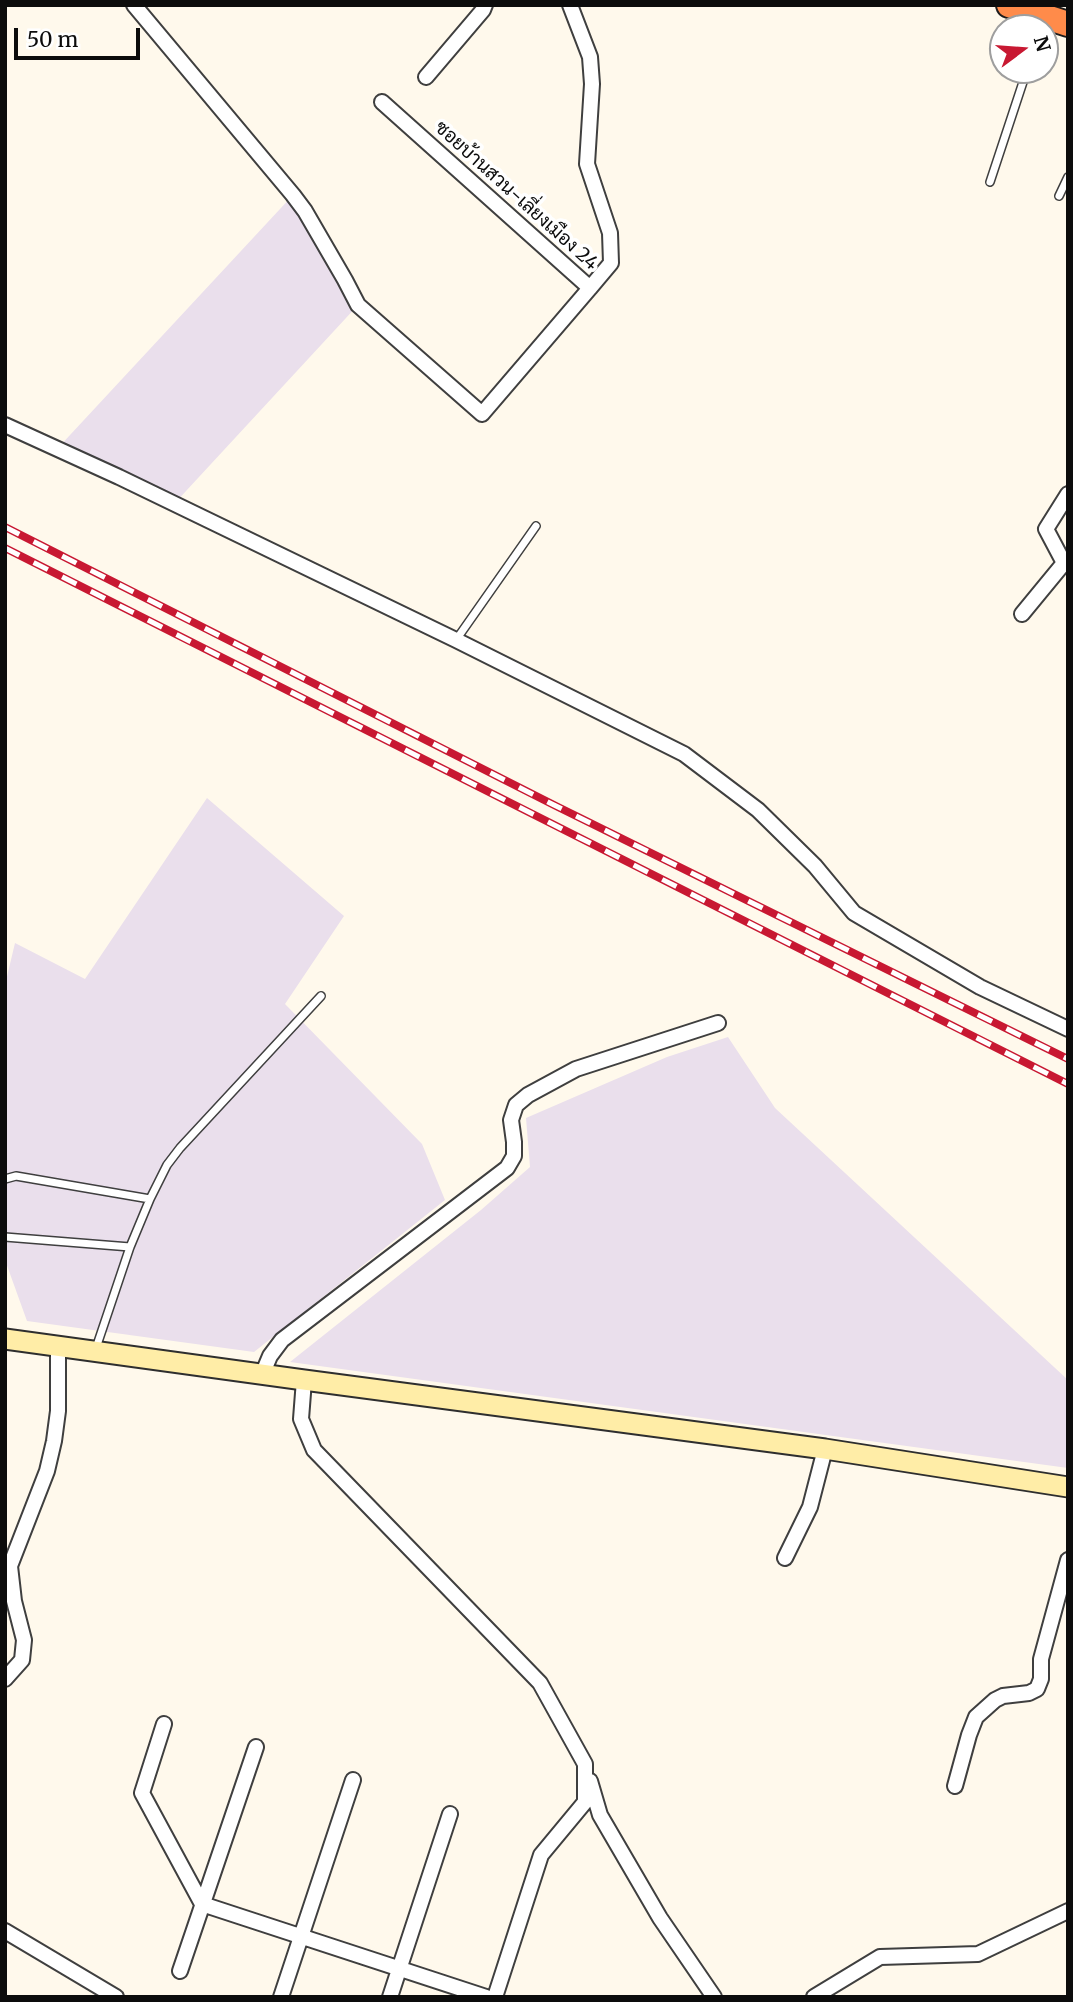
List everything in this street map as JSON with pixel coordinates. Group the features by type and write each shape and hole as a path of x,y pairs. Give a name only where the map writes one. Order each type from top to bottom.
{"highway":[{"path":"1009,5 1026,14"}],"street":[{"path":"134,5 299,203 358,305 482,414 590,288"},
{"path":"426,77 485,5"},
{"name":"ซอยบ้านสวน-เลี่ยงเมือง 24","path":"382,102 590,288 611,263 610,233 587,164 592,84 590,57 570,5"},
{"path":"5,425 119,477 456,640 684,754 758,810 815,866 854,913 981,987 1068,1029"},
{"path":"1022,614 1065,563 1046,529 1068,494"},
{"path":"262,1375 270,1356 282,1340 507,1168 514,1156 511,1120 516,1105 528,1095 576,1069 718,1023"},
{"path":"5,1339 825,1449 1068,1487"},
{"path":"5,1679 22,1660 24,1640 14,1601 10,1566 47,1471 54,1441 58,1411 58,1347"},
{"path":"304,1380 301,1419 314,1450 540,1683 585,1764 600,1815 660,1918 714,1997"},
{"path":"785,1558 810,1507 825,1449"},
{"path":"955,1786 976,1717 1003,1696 1029,1693 1037,1689 1041,1679 1041,1659 1068,1560"},
{"path":"164,1724 142,1793 202,1904 486,1997"},
{"path":"180,1971 256,1747"},
{"path":"495,1997 541,1855 585,1802 585,1764"},
{"path":"281,1997 353,1780"},
{"path":"390,1997 450,1814"},
{"path":"814,1997 880,1956 978,1954 1068,1911"},
{"path":"5,1931 116,1997"}],"lane":[{"path":"990,182 1022,84"},
{"path":"1059,196 1068,177"},
{"path":"456,640 536,526"},
{"path":"95,1352 130,1247 167,1165 321,996"},
{"path":"5,1179 16,1176 150,1199"},
{"path":"5,1237 130,1247"}],"shaded area":[{"path":"293,195 358,305 174,504 57,449"},
{"path":"207,798 344,916 285,1004 422,1144 445,1200 254,1352 27,1321 5,1260 5,985 15,943 85,979"},
{"path":"728,1037 775,1108 1068,1380 1068,1468 290,1362 481,1210 530,1167 526,1118 667,1057"}],"railway":[{"path":"5,527 556,806 1068,1059"},
{"path":"5,548 1068,1084"}]}
